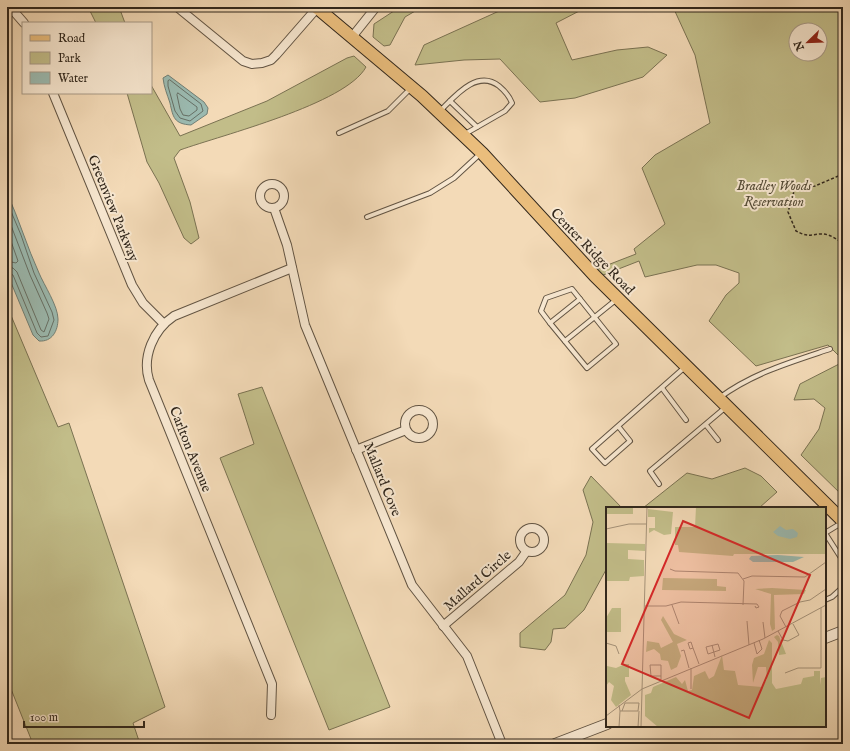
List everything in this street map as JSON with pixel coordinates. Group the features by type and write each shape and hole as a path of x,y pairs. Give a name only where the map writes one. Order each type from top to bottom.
{"main road":[{"name":"Center Ridge Road","path":"317,7 412,87 482,153 617,298 843,521"}],"street":[{"path":"10,7 23,22"},
{"path":"177,7 240,60 257,64 266,62 276,56 317,7"},
{"path":"352,37 376,7"},
{"name":"Greenview Parkway","path":"53,94 132,285 143,303 164,324"},
{"name":"Mallard Cove","path":"274,208 287,245 305,325 412,585 467,656 502,744"},
{"name":"Carlton Avenue","path":"271,715 272,684 148,376 147,363 150,345 164,324 174,316 292,268"},
{"path":"356,450 406,430"},
{"name":"Mallard Circle","path":"444,626 519,562 526,552"},
{"path":"826,638 843,631"},
{"path":"555,744 606,724"}],"lane":[{"path":"439,112 465,87 475,82 484,80 491,81 510,96 512,103 505,111 463,135"},
{"path":"339,133 388,111 412,87"},
{"path":"450,101 477,127"},
{"path":"367,217 430,193 454,178 482,153"},
{"path":"572,289 594,317 616,344 587,368 541,311 546,298 572,289"},
{"path":"565,341 617,298"},
{"path":"550,323 580,299"},
{"path":"659,484 650,471 706,425 735,386 755,376 830,349"},
{"path":"618,426 630,441 605,463 592,449 618,426 686,367"},
{"path":"662,388 686,420"},
{"path":"706,425 718,440"},
{"path":"826,532 843,521"},
{"path":"826,535 843,561"},
{"path":"826,600 832,597 843,587"}],"path":[{"path":"843,174 815,186 795,188 788,212 796,231 806,236 821,233 834,237 843,244"}],"green space":[{"path":"88,7 119,7 125,22 96,22"},
{"path":"400,7 422,7 405,17 390,45 384,46 373,37 374,24"},
{"path":"508,7 587,7 556,23 572,60 617,50 648,47 667,55 643,77 575,98 540,102 500,59 464,60 415,65 424,45"},
{"name":"Bradley Woods Reservation","path":"673,7 843,7 843,360 828,345 756,366 709,321 726,295 739,283 739,273 716,265 697,265 645,277 639,261 598,277 592,271 636,254 634,249 665,224 642,168 655,155 710,123 695,55"},
{"path":"354,56 366,67 354,81 334,93 309,106 281,117 180,150 174,158 190,202 199,238 191,244 184,238 159,183 147,162 127,94 152,94 152,87 180,136 267,101 347,58"},
{"path":"7,306 58,427 69,423 165,707 133,723 139,741 131,744 33,744 7,679"},
{"path":"843,362 843,496 801,455 819,429 825,408 814,399 794,400 800,384"},
{"path":"262,387 390,707 329,730 220,458 254,444 238,394"},
{"path":"745,468 761,476 777,492 760,507 644,507 687,473 712,479"},
{"path":"591,476 621,507 606,507 606,570 584,610 565,628 553,629 551,642 545,650 520,647 520,633 565,595 586,555 593,522 583,490"}],"water":[{"path":"168,75 204,102 208,108 207,114 191,125 181,123 175,119 163,81 163,78"},
{"path":"7,193 41,278 56,308 58,319 57,328 51,338 44,341 39,341 33,335 7,273"}]}
